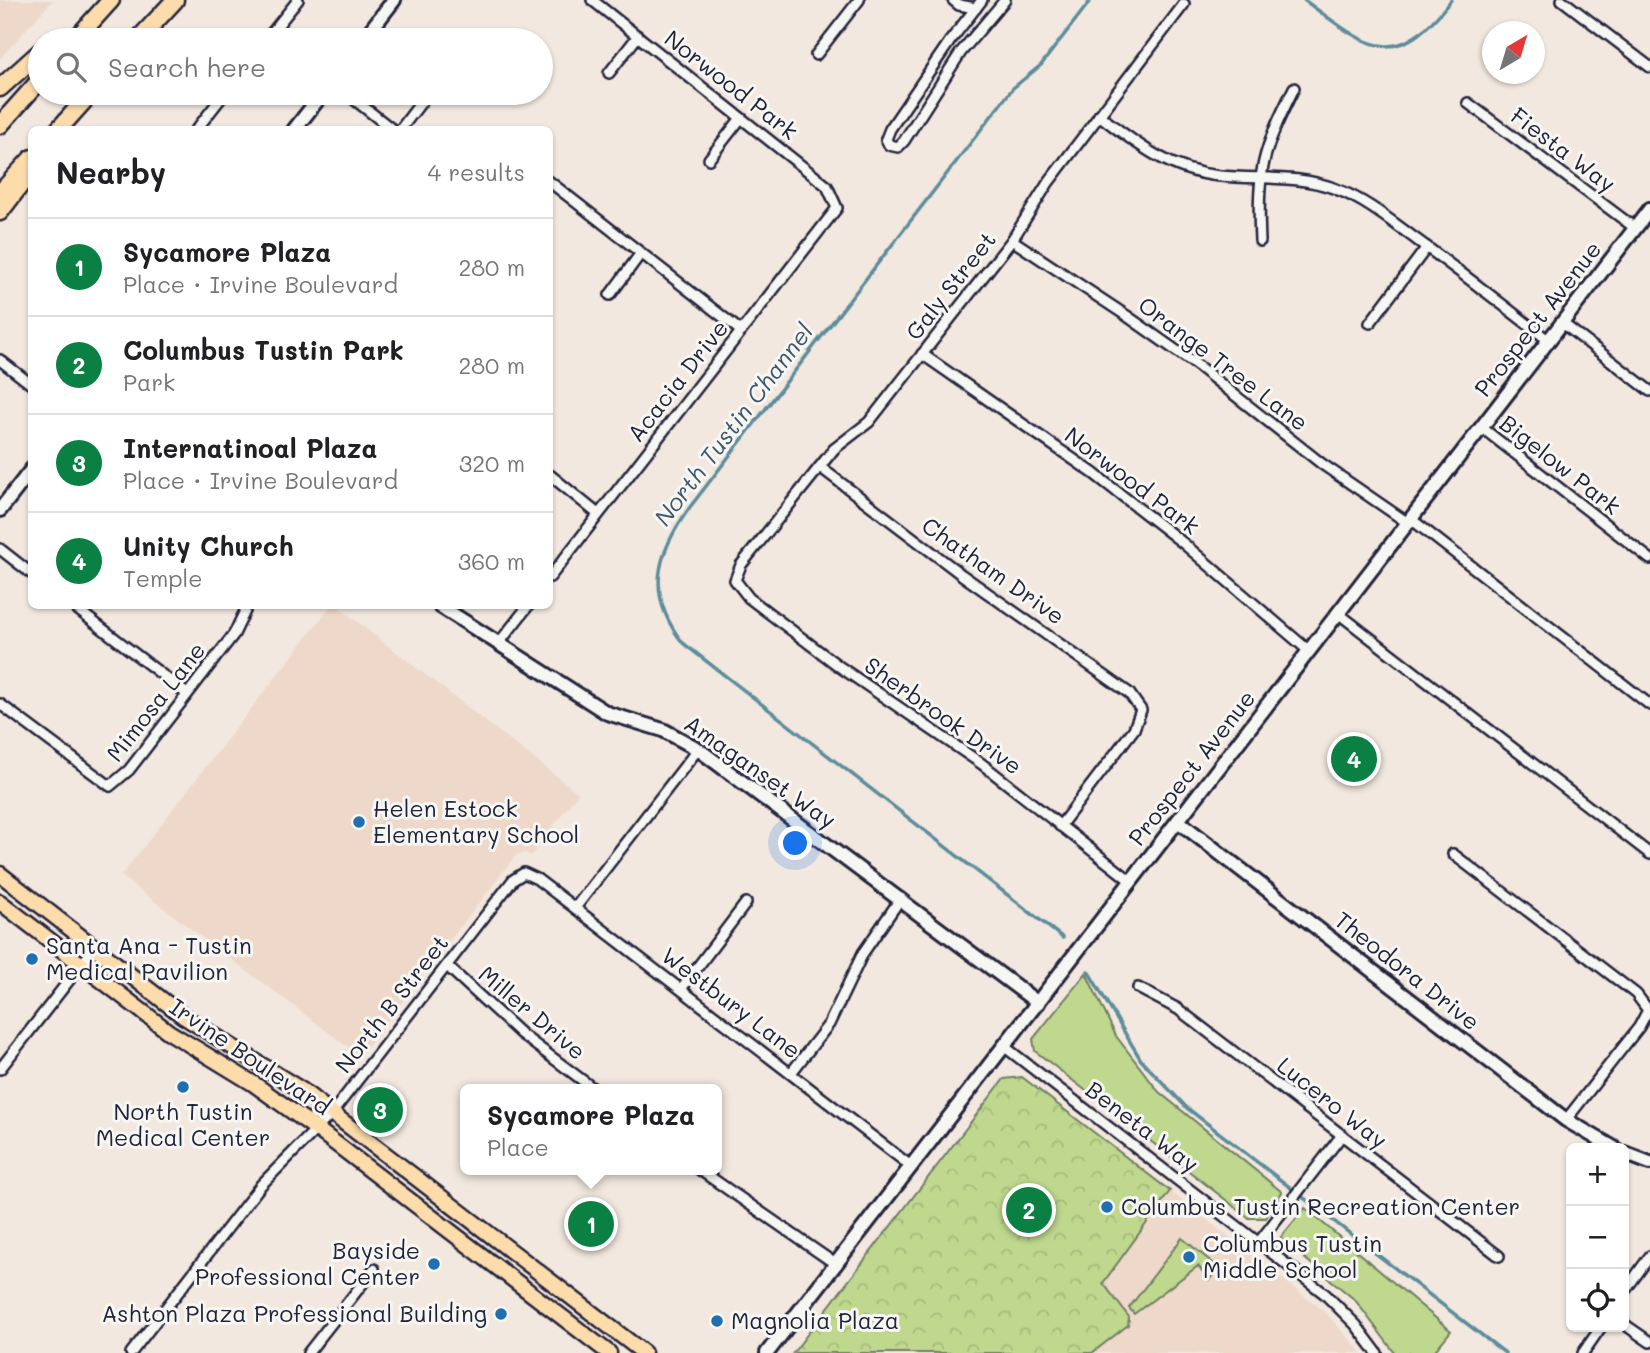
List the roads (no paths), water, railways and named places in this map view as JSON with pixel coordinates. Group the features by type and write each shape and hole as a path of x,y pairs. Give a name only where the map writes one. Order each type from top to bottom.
{"highway":[{"path":"86,28 111,0"},
{"path":"149,28 174,0"},
{"path":"0,88 28,63"},
{"path":"0,125 28,94"},
{"path":"62,126 80,105"},
{"path":"0,193 28,162"},
{"path":"0,212 28,175"}],"main road":[{"path":"372,28 394,0"},
{"path":"297,126 314,105"},
{"name":"Prospect Avenue","path":"767,1353 1650,209"},
{"path":"0,509 28,474"},
{"name":"Amaganset Way","path":"445,609 607,713 663,730 698,749 901,898 1038,1003"},
{"name":"Theodora Drive","path":"1178,821 1566,1120 1605,1143"},
{"name":"Irvine Boulevard","path":"0,874 183,1016 281,1076 332,1113 644,1353"},
{"name":"Irvine Boulevard","path":"0,902 169,1032 254,1084 318,1130 609,1353"},
{"path":"1629,1155 1650,1163"},
{"path":"470,1246 483,1229"}],"street":[{"path":"276,28 298,0"},
{"name":"Norwood Park","path":"592,0 827,186 837,208"},
{"path":"816,55 859,0"},
{"path":"953,0 959,5 976,3"},
{"path":"976,3 891,130 886,139 890,145 898,147 904,141 961,52 1004,0"},
{"path":"1562,0 1650,67"},
{"path":"976,3 989,19"},
{"name":"Galy Street","path":"735,580 741,565 834,449 869,422 1012,240 1048,183 1184,4"},
{"path":"609,74 638,36"},
{"path":"1260,241 1259,177 1272,132 1294,88"},
{"name":"Fiesta Way","path":"1468,103 1635,228"},
{"path":"199,126 216,105"},
{"path":"361,105 388,126"},
{"path":"403,126 419,105"},
{"path":"1098,115 1139,146 1175,166 1219,176 1293,178 1335,188 1378,211 1548,340"},
{"path":"709,159 741,118"},
{"path":"553,184 741,331"},
{"name":"Acacia Drive","path":"553,574 837,208"},
{"name":"Orange Tree Lane","path":"1012,240 1168,345 1322,464 1410,521 1650,705"},
{"path":"1370,323 1427,247"},
{"path":"610,295 641,253"},
{"path":"1561,322 1650,391"},
{"name":"Norwood Park","path":"922,355 1093,473 1183,543 1308,651"},
{"path":"0,360 28,382"},
{"name":"Bigelow Park","path":"1480,427 1650,559"},
{"name":"Chatham Drive","path":"820,467 962,575 1129,693 1141,710 1134,729 1060,826"},
{"path":"553,477 598,514"},
{"path":"0,549 28,570"},
{"name":"Sherbrook Drive","path":"735,580 760,606 840,667 982,764 1132,881"},
{"path":"77,609 187,694"},
{"path":"499,643 526,609"},
{"name":"Mimosa Lane","path":"0,704 110,786 119,780 234,634 245,611"},
{"path":"1338,613 1650,855"},
{"path":"575,908 698,749"},
{"path":"1453,854 1636,994 1648,1010 1639,1027 1566,1120"},
{"name":"Westbury Lane","path":"524,873 537,878 912,1167"},
{"name":"North B Street","path":"131,1353 261,1185 318,1130 513,880 524,873"},
{"path":"791,1073 834,1017 863,953 901,898"},
{"path":"681,989 746,903"},
{"path":"0,1069 95,947"},
{"name":"Miller Drive","path":"447,966 521,1034 587,1084"},
{"name":"Lucero Way","path":"1138,988 1178,1009 1499,1256"},
{"name":"Beneta Way","path":"1005,1047 1325,1293 1356,1325 1377,1353"},
{"path":"1259,1242 1342,1135"},
{"path":"707,1175 837,1265"},
{"path":"1629,1285 1650,1256"},
{"path":"309,1353 374,1269"},
{"path":"1629,1327 1650,1342"},
{"path":"1583,1353 1598,1332"}],"waterway":[{"name":"North Tustin Channel","path":"1063,938 683,643 663,608 660,575 669,541 690,507 1013,88 1041,65 1091,0"},
{"name":"North Tustin Channel","path":"1304,0 1346,30 1380,45 1396,45 1413,38 1431,23 1451,0"},
{"name":"North Tustin Channel","path":"1088,971 1141,1060 1187,1108 1505,1353"}],"place":[{"name":"Unity Church","path":"1354,759"},
{"name":"Helen Estock Elementary School","path":"359,822"},
{"name":"Santa Ana - Tustin Medical Pavilion","path":"32,959"},
{"name":"North Tustin Medical Center","path":"183,1087"},
{"name":"Internatinoal Plaza","path":"380,1110"},
{"name":"Columbus Tustin Recreation Center","path":"1107,1207"},
{"name":"Columbus Tustin Park","path":"1029,1210"},
{"name":"Sycamore Plaza","path":"591,1224"},
{"name":"Columbus Tustin Middle School","path":"1189,1257"},
{"name":"Bayside Professional Center","path":"434,1264"},
{"name":"Ashton Plaza Professional Building","path":"501,1314"},
{"name":"Magnolia Plaza","path":"717,1321"}]}
